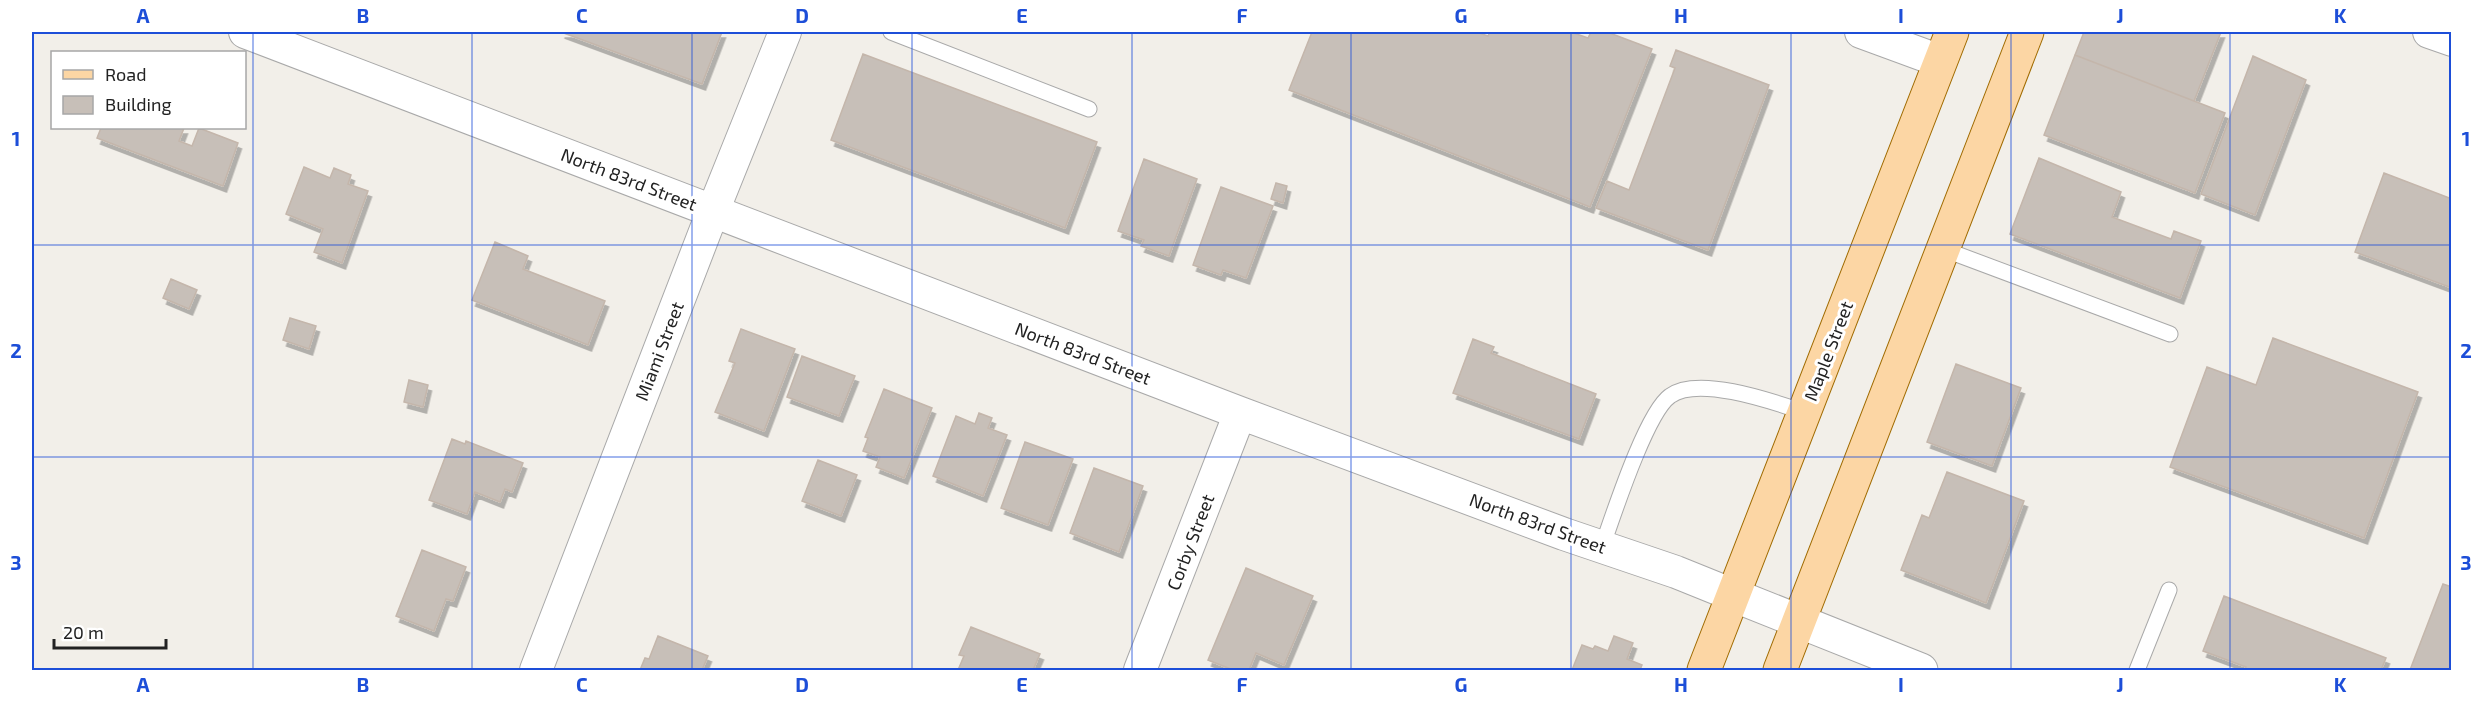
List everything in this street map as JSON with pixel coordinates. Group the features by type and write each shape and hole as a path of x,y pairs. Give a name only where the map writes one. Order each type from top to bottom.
{"main road":[{"name":"Maple Street","path":"1704,670 1952,32"},
{"path":"1780,670 2026,32"}],"street":[{"name":"North 83rd Street","path":"245,32 1240,413 1602,547 1676,572 1921,670"},
{"name":"Miami Street","path":"537,670 784,32"},
{"path":"1861,32 1940,61"},
{"path":"2429,32 2451,40"},
{"name":"Corby Street","path":"1140,670 1240,413"}],"lane":[{"path":"891,32 1089,109"},
{"path":"1942,249 2170,334"},
{"path":"1602,547 1626,479 1656,412 1670,395 1693,389 1717,389 1760,398 1804,412"},
{"path":"2137,670 2169,590"}],"building":[{"path":"561,32 722,32 702,84"},
{"path":"1312,32 1476,32 1488,36 1490,32 1571,32 1588,38 1591,32 1607,32 1652,49 1590,207 1289,90"},
{"path":"2084,32 2221,32 2194,101 2075,55"},
{"path":"1676,50 1769,85 1708,250 1596,208 1607,181 1629,190 1675,68 1670,66"},
{"path":"863,54 1097,142 1065,228 831,140"},
{"path":"2075,55 2225,113 2195,193 2044,135"},
{"path":"2253,56 2306,80 2255,215 2201,194"},
{"path":"101,129 184,129 179,141 192,146 199,129 202,129 238,143 223,186 97,138"},
{"path":"2039,158 2121,192 2112,217 2171,239 2174,231 2201,241 2180,298 2010,234"},
{"path":"1144,159 1197,179 1169,256 1141,246 1144,240 1118,231"},
{"path":"304,167 330,178 334,168 351,175 348,184 368,191 342,263 314,252 323,229 286,214"},
{"path":"2384,173 2452,199 2452,288 2355,252"},
{"path":"1276,183 1287,186 1283,203 1271,199"},
{"path":"1221,187 1273,206 1246,278 1223,270 1221,275 1193,265"},
{"path":"495,242 528,256 523,269 605,301 588,345 472,300"},
{"path":"171,279 197,290 189,309 163,298"},
{"path":"290,318 316,326 309,349 283,340"},
{"path":"741,329 795,349 764,431 715,412 735,363 729,361"},
{"path":"2273,338 2418,392 2364,538 2170,467 2207,367 2256,385"},
{"path":"1473,339 1494,347 1491,353 1596,394 1579,439 1453,393"},
{"path":"802,356 855,376 839,416 787,397"},
{"path":"1956,364 2021,388 1992,466 1927,442"},
{"path":"409,380 428,385 423,407 404,402"},
{"path":"884,389 932,408 904,478 876,467 880,457 863,451 868,438 865,437"},
{"path":"979,413 992,418 988,428 1007,435 983,496 933,476 956,416 975,424"},
{"path":"452,439 465,444 466,441 523,463 512,492 505,489 500,502 475,492 467,514 429,500"},
{"path":"1025,442 1073,459 1048,525 1001,508"},
{"path":"818,460 857,475 841,516 802,501"},
{"path":"1094,468 1143,486 1119,552 1070,533"},
{"path":"1947,472 2024,501 1986,603 1901,570 1922,515 1929,518"},
{"path":"422,550 466,567 453,601 446,599 434,631 396,616"},
{"path":"1246,568 1313,596 1284,665 1256,653 1249,670 1233,670 1208,660"},
{"path":"2443,584 2452,587 2452,670 2410,670"},
{"path":"2224,596 2386,658 2381,670 2245,670 2246,667 2203,651"},
{"path":"971,627 1040,654 1033,670 958,670 964,656 959,655"},
{"path":"658,636 708,656 702,670 640,670 645,658 649,659"},
{"path":"1614,636 1633,643 1627,659 1642,665 1640,670 1572,670 1582,645 1593,649 1595,646 1608,651"}]}
